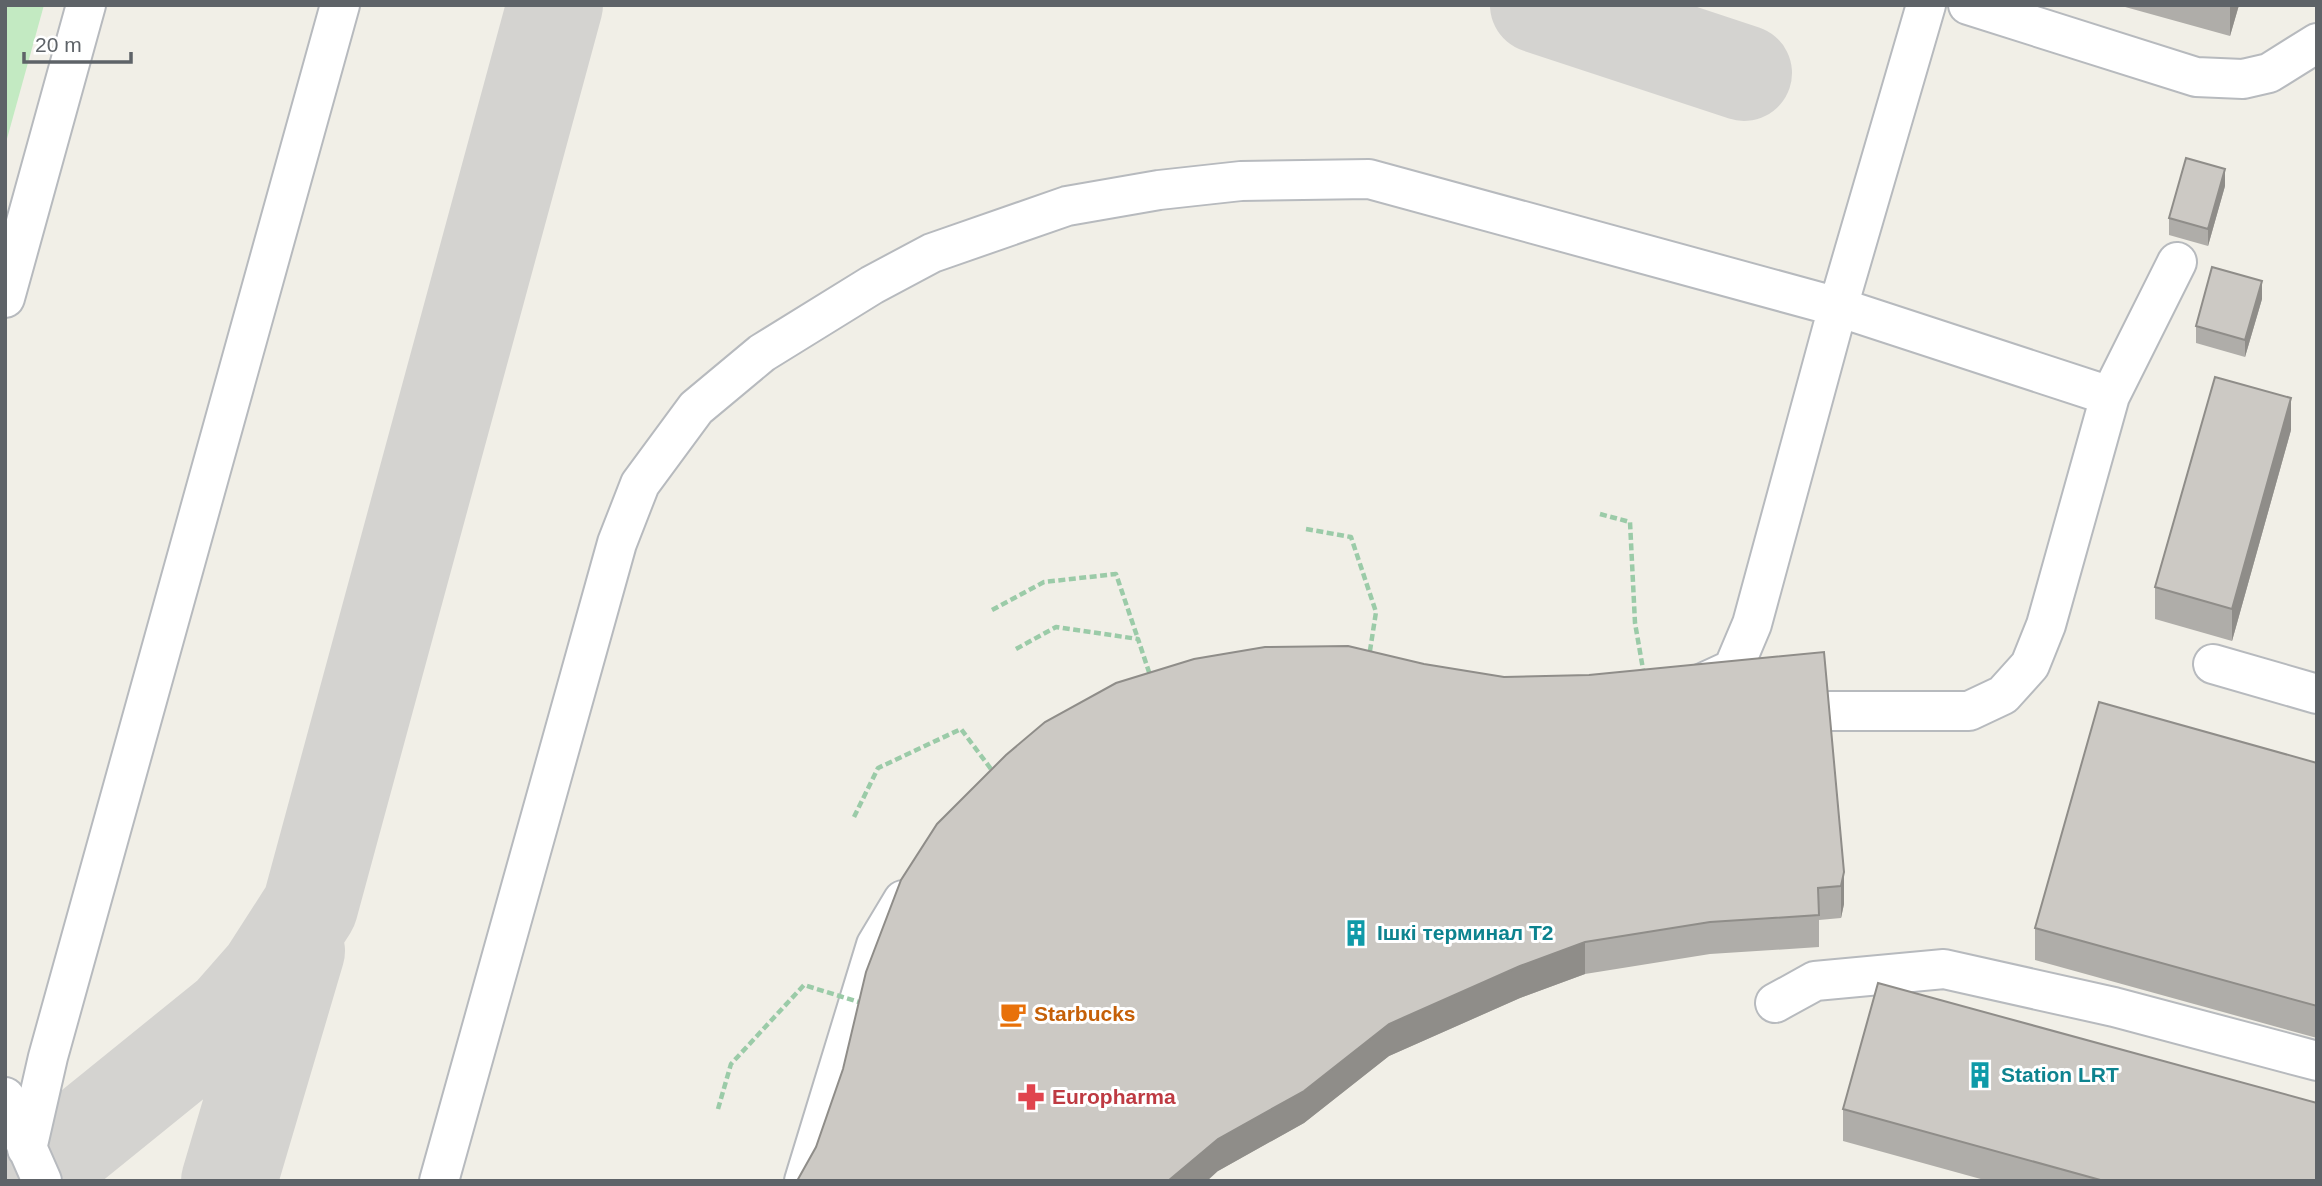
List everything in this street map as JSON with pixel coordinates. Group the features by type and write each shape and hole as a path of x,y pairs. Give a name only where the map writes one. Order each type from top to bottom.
{"lane":[{"path":"5,298 86,5"},
{"path":"35,1165 52,1044 340,5"},
{"path":"1655,689 1690,690 1733,669 1752,624 1838,307 1926,5"},
{"path":"1968,5 2196,76 2243,79 2269,73 2317,43"},
{"path":"439,1181 617,543 640,484 696,408 762,353 872,285 944,249 1067,206 1159,190 1252,180 1369,179 1838,307 2109,396"},
{"path":"1830,711 1969,712 2003,695 2030,665 2046,625 2109,396 2177,262"},
{"path":"2213,664 2317,694"},
{"path":"804,1181 876,945 924,864"},
{"path":"1775,1003 1815,981 1944,969 2114,1007 2317,1061"},
{"path":"5,1097 35,1165"}],"path":[{"path":"1600,514 1630,522 1634,623 1655,689"},
{"path":"1306,529 1351,537 1376,612 1367,670"},
{"path":"992,610 1044,582 1116,574 1154,690"},
{"path":"1016,649 1056,627 1138,639"},
{"path":"855,817 878,768 961,729 998,777"},
{"path":"718,1109 731,1064 804,985 866,1004"}],"green space":[{"path":"5,5 44,5 5,146"}],"building":[{"path":"2186,158 2225,169 2208,229 2169,218"},
{"path":"2212,267 2262,281 2245,340 2196,326"},
{"path":"2215,377 2291,398 2232,609 2155,587"},
{"name":"Ішкі терминал T2","path":"1348,646 1424,664 1504,677 1589,675 1824,652 1844,872 1841,886 1818,888 1819,915 1710,922 1585,942 1520,966 1389,1024 1304,1091 1218,1139 1168,1181 797,1181 816,1147 843,1069 866,972 901,880 937,824 1006,755 1045,722 1116,683 1194,659 1265,647"},
{"path":"2099,702 2317,763 2317,1006 2035,928"},
{"name":"Station LRT","path":"1878,983 2317,1103 2317,1181 2104,1181 1843,1109"}],"taxiway":[{"path":"26,1181 231,1015 267,974 310,907 555,5"},
{"path":"1538,5 1744,73"},
{"path":"229,1181 297,951"}],"place":[{"name":"Ішкі терминал T2","path":"1356,933"},
{"name":"Starbucks","path":"1013,1014"},
{"name":"Station LRT","path":"1980,1075"},
{"name":"Europharma","path":"1031,1097"}]}
